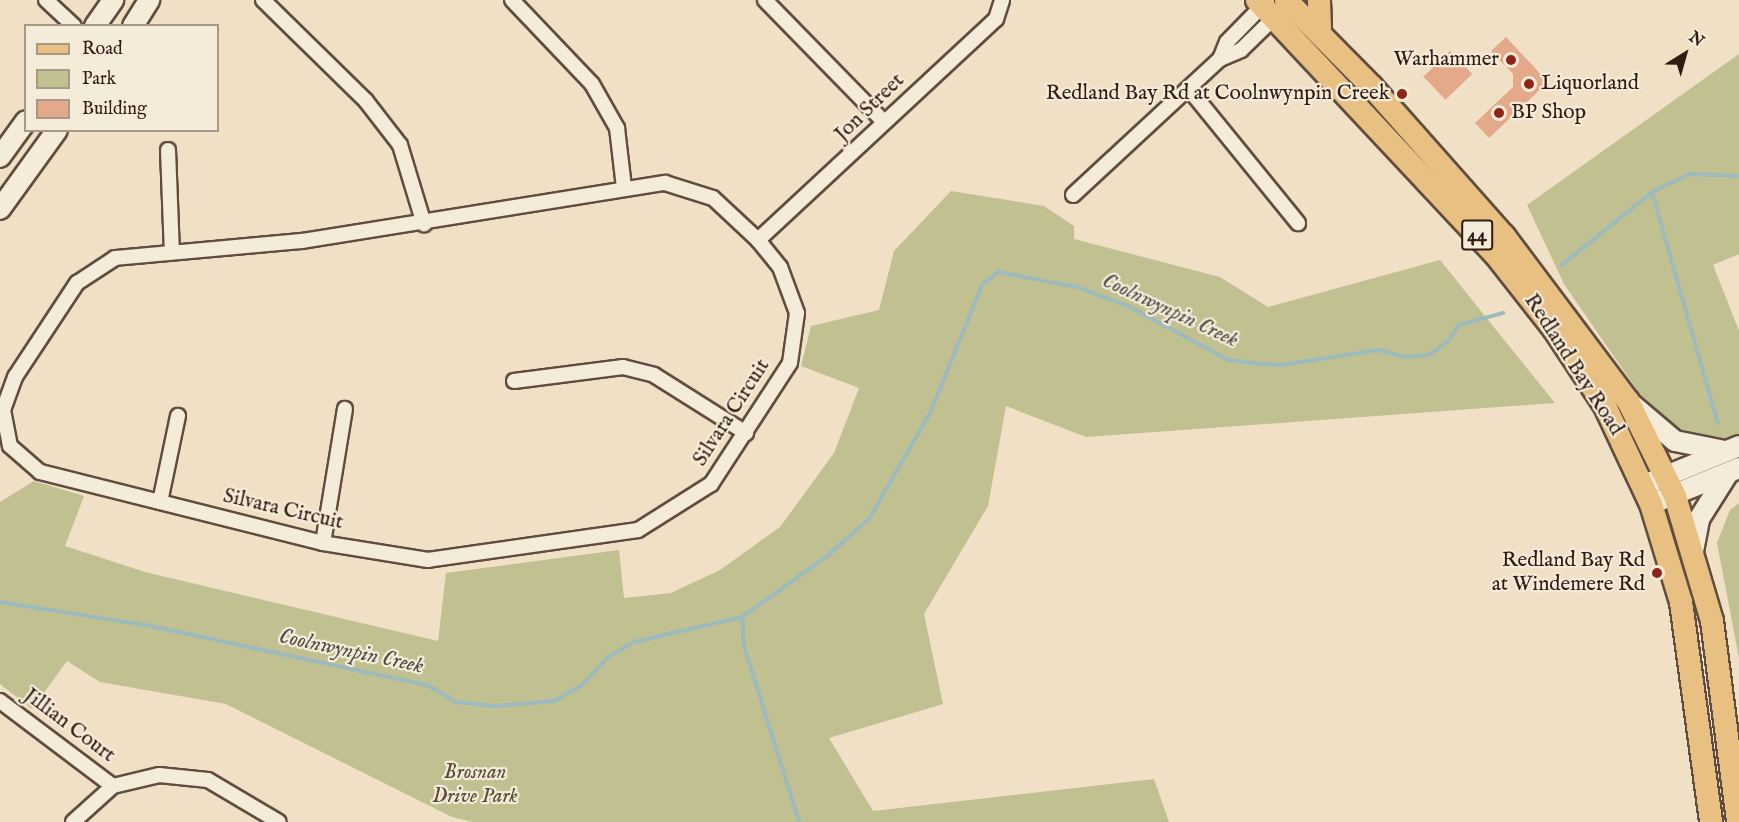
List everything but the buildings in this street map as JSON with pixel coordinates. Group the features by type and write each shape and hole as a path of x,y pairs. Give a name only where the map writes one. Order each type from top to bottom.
{"main road":[{"path":"96,24 113,0"},
{"path":"134,24 149,0"},
{"path":"1319,0 1320,34"},
{"name":"Redland Bay Road","path":"1275,4 1320,34 1504,236 1628,401 1671,486 1693,551 1712,621 1738,822"},
{"name":"Redland Bay Road","path":"1275,4 1503,264 1554,329 1605,406 1648,495 1681,602 1711,822"},
{"path":"0,157 24,124"},
{"path":"0,208 56,132"},
{"path":"1628,401 1675,441 1732,448"},
{"path":"1671,486 1732,448"},
{"path":"1648,495 1671,486 1733,470"},
{"path":"1693,551 1699,519 1733,470"}],"street":[{"path":"46,0 72,24"},
{"path":"263,0 366,101 400,145 424,224"},
{"path":"512,0 592,84 617,128 624,188"},
{"path":"765,0 884,122"},
{"name":"Jon Street","path":"758,240 996,19 1002,0"},
{"path":"1073,195 1220,59 1241,50 1275,4"},
{"path":"1189,89 1298,223"},
{"path":"168,150 172,252"},
{"name":"Silvara Circuit","path":"665,183 687,187 713,198 758,240 780,267 797,313 790,363 711,484 638,530 428,560 323,543 40,472 10,446 3,410 15,376 77,283 115,258 302,242 424,224 624,188 665,183"},
{"path":"514,381 623,367 654,375 746,433"},
{"path":"323,543 345,409"},
{"path":"160,502 178,416"},
{"name":"Jillian Court","path":"0,701 113,786"},
{"path":"73,822 113,786 159,775 208,780 275,821"}],"green space":[{"path":"1739,54 1739,254 1713,265 1739,331 1739,435 1717,443 1682,439 1657,419 1564,284 1527,205"},
{"name":"Brosnan Drive Park","path":"951,191 1044,206 1074,226 1074,239 1220,277 1268,307 1440,260 1555,403 1086,437 1006,406 988,506 924,614 943,704 829,738 873,811 1154,779 1169,822 473,822 452,817 226,704 100,682 67,661 32,709 0,684 0,502 34,481 84,496 65,546 145,572 438,641 446,573 619,550 624,598 671,593 720,570 780,527 834,453 859,388 801,366 811,326 879,310 894,251"},
{"path":"1739,503 1739,658 1717,543 1730,510"}],"waterway":[{"name":"Coolnwynpin Creek","path":"1562,265 1652,192 1690,174 1739,176"},
{"path":"1652,192 1718,423"},
{"name":"Coolnwynpin Creek","path":"0,602 146,625 427,685 456,702 495,706 555,701 582,685 608,657 634,642 742,617 826,557 869,519 930,413 982,285 998,272 1077,287 1130,307 1229,360 1252,363 1281,365 1379,350 1405,357 1429,355 1448,341 1459,325 1503,313"},
{"name":"Coolnwynpin Creek","path":"742,617 744,646 799,822"}],"place":[{"name":"Warhammer","path":"1511,60"},
{"name":"Liquorland","path":"1529,84"},
{"name":"Redland Bay Rd at Coolnwynpin Creek","path":"1402,94"},
{"name":"BP Shop","path":"1499,113"},
{"name":"Redland Bay Rd at Windemere Rd","path":"1657,573"}]}
